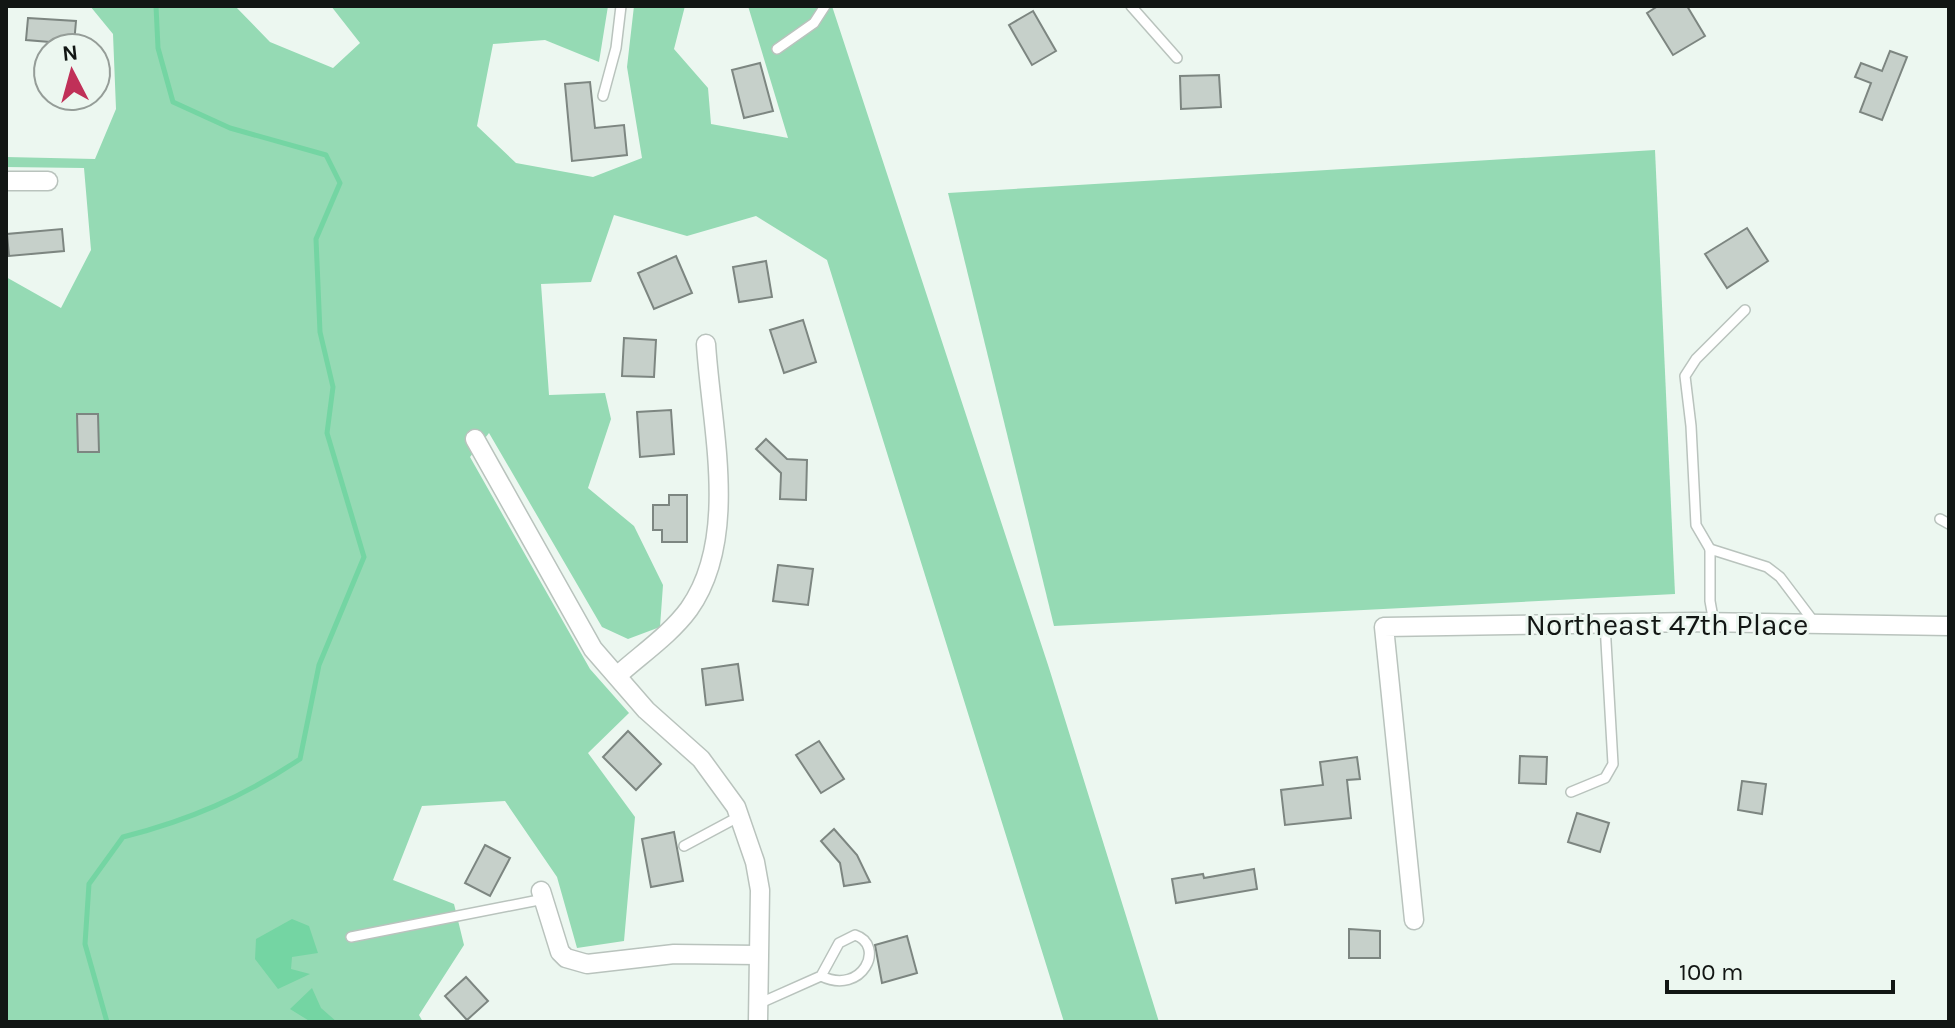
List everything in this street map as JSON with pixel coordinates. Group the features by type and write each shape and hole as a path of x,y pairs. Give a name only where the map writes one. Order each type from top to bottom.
{"street":[{"path":"6,181 48,181"},
{"path":"617,676 689,609 705,579 716,543 719,512 706,344"},
{"path":"475,439 593,649 646,710 720,781 740,816 755,862 760,890 758,1013"},
{"name":"Northeast 47th Place","path":"1414,920 1384,627 1714,623 1949,626"},
{"path":"543,895 560,952 575,962 674,954 758,955"}],"lane":[{"path":"603,96 616,48 621,6"},
{"path":"777,49 814,23 825,6"},
{"path":"1131,6 1177,58"},
{"path":"1714,623 1710,601 1710,549 1696,525 1685,376 1696,359 1745,310"},
{"path":"1710,549 1767,567 1780,577 1816,624"},
{"path":"1571,792 1605,778 1613,764 1605,624"},
{"path":"684,846 740,816"},
{"path":"351,937 543,895"},
{"path":"758,1013 821,976 826,960 839,943 855,935 863,938 868,946 868,960 862,974 848,982 821,976"}],"shaded area":[{"path":"90,6 235,6 270,42 333,68 360,43 331,6 608,6 599,62 545,40 493,44 477,126 516,163 593,177 642,158 627,67 634,6 685,6 674,49 708,88 711,124 788,138 748,6 832,6 1049,668 1159,1022 1064,1022 827,260 756,216 687,236 614,215 591,282 541,284 549,395 605,393 611,419 588,488 634,526 663,585 660,627 628,639 602,627 489,433 470,457 590,669 629,713 588,753 635,817 624,941 577,948 557,877 505,801 422,806 393,880 454,904 464,945 419,1015 423,1022 6,1022 6,277 61,308 91,250 84,168 6,167 6,157 95,159 116,109 111,32"},
{"path":"1655,150 1675,594 1054,626 948,193"},
{"path":"292,919 309,926 318,953 292,957 291,969 310,974 278,989 255,959 256,939"},
{"path":"312,988 321,1008 337,1022 311,1022 290,1009"}],"building":[{"path":"1658,6 1687,6 1705,36 1673,55 1647,13"},
{"path":"1033,11 1056,51 1032,65 1009,25"},
{"path":"28,18 76,21 75,32 32,32 32,40 26,40"},
{"path":"1890,51 1907,57 1882,120 1860,112 1871,83 1855,77 1861,63 1882,71"},
{"path":"760,63 773,111 744,118 732,70"},
{"path":"1219,75 1221,107 1181,109 1180,76"},
{"path":"590,82 595,128 624,125 627,155 572,161 565,84"},
{"path":"1747,228 1768,261 1727,288 1705,254"},
{"path":"62,229 64,251 9,256 7,234"},
{"path":"676,256 692,293 654,309 638,273"},
{"path":"766,261 772,297 739,302 733,267"},
{"path":"803,320 816,362 784,373 770,330"},
{"path":"624,338 656,340 654,377 622,376"},
{"path":"671,410 674,454 640,457 637,412"},
{"path":"77,414 98,414 99,452 78,452"},
{"path":"766,439 787,459 807,460 806,500 780,499 781,473 756,449"},
{"path":"669,495 687,495 687,542 662,542 662,530 653,530 653,505 669,505"},
{"path":"778,565 813,569 808,605 773,601"},
{"path":"738,664 743,700 706,705 702,669"},
{"path":"628,731 661,764 636,790 603,757"},
{"path":"819,741 844,779 821,793 796,755"},
{"path":"1520,756 1547,757 1546,784 1519,783"},
{"path":"1357,757 1360,779 1347,780 1351,818 1285,825 1281,790 1323,785 1320,762"},
{"path":"1742,781 1766,784 1762,814 1738,810"},
{"path":"1577,813 1609,823 1600,852 1568,842"},
{"path":"834,829 857,855 870,882 844,886 840,863 821,841"},
{"path":"674,832 683,881 651,887 642,839"},
{"path":"485,845 510,858 490,896 465,883"},
{"path":"1254,869 1257,889 1176,903 1172,879 1203,874 1204,878"},
{"path":"1349,929 1380,931 1380,958 1349,958"},
{"path":"907,936 917,973 882,983 875,945"},
{"path":"466,977 488,1001 467,1020 445,996"}],"waterway":[{"path":"107,1022 85,944 89,884 123,837 215,806 258,785 300,759 319,665 364,557 327,433 333,387 320,332 316,239 340,183 326,155 230,128 173,102 158,48 156,6"}]}
